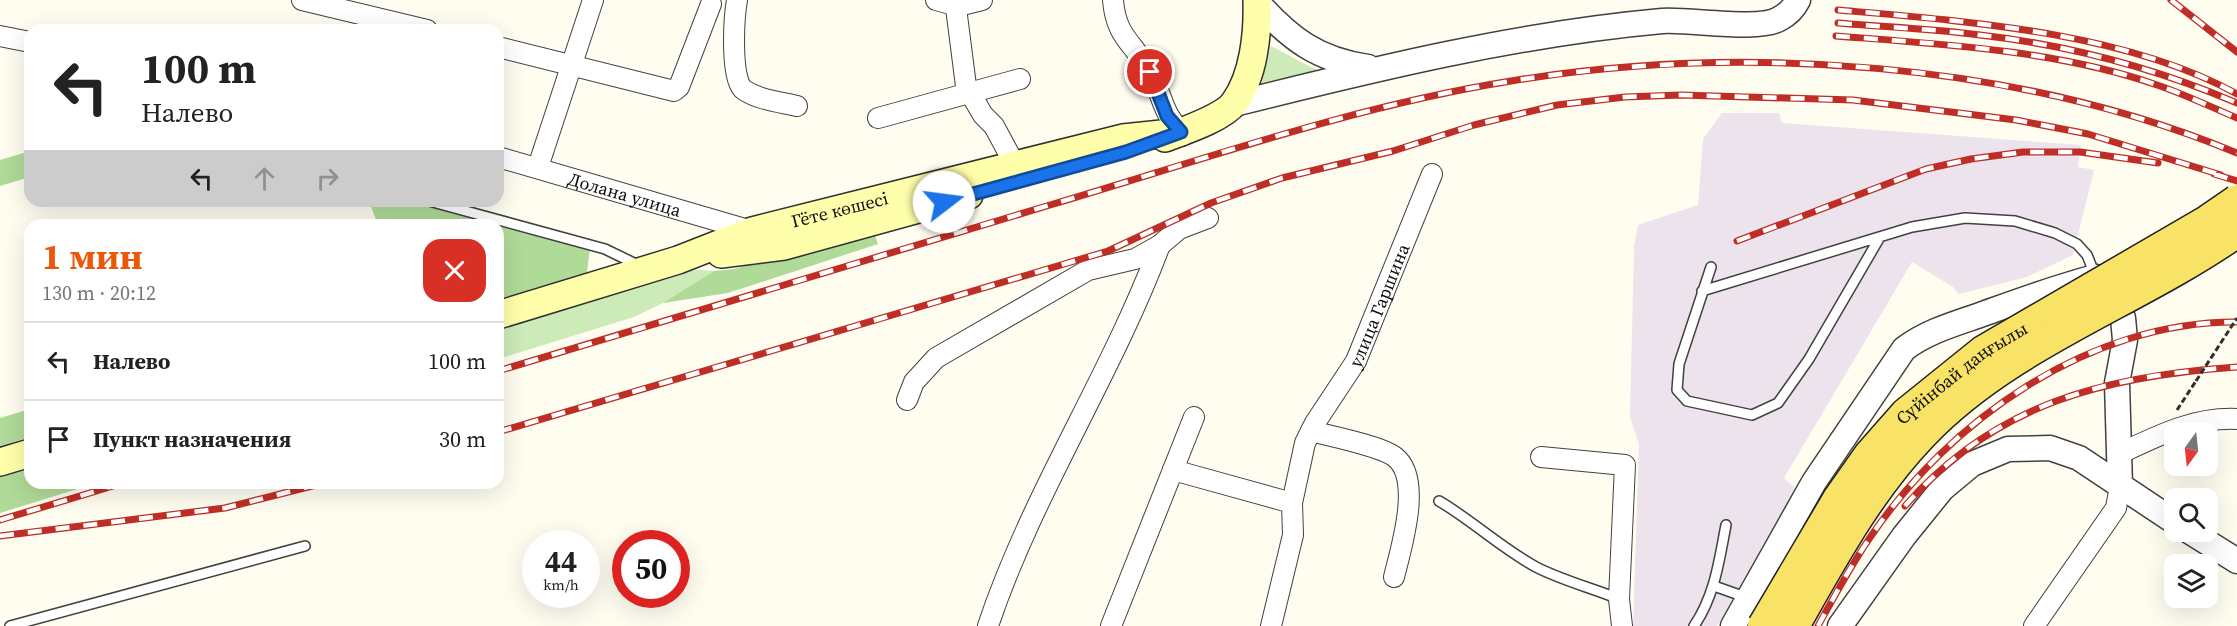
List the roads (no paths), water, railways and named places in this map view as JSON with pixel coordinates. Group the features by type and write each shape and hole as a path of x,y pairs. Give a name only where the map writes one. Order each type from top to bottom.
{"main road":[{"path":"1234,104 1244,84 1255,47 1257,1"},
{"name":"Гёте көшесі","path":"678,260 784,246 1126,152 1181,132 1234,104"},
{"name":"Гёте көшесі","path":"504,313 678,260 752,231 1123,138 1181,132"},
{"name":"Сүйінбай даңғылы","path":"1763,626 1838,499 1869,455 1906,414 1983,351 2205,222 2237,200"},
{"name":"Сүйінбай даңғылы","path":"1794,626 1860,514 1890,471 1925,432 1998,373 2237,232"},
{"path":"0,462 24,455"}],"street":[{"path":"302,0 402,24"},
{"path":"538,167 593,0"},
{"path":"936,0 957,3 982,0"},
{"path":"1113,0 1114,19 1119,30 1150,72 1167,116 1181,132"},
{"path":"1234,104 1376,68 1611,26 1671,20 1760,24 1778,20 1798,0"},
{"path":"1257,1 1283,31 1317,53 1345,64 1376,68"},
{"path":"504,48 674,91 679,87 702,2 736,5 735,75 741,89 756,96 797,106"},
{"path":"957,3 966,87 983,115 994,126 1015,165"},
{"path":"0,36 24,41"},
{"path":"878,118 1020,79"},
{"name":"Долана улица","path":"504,158 752,231"},
{"name":"улица Гаршина","path":"1271,626 1293,535 1292,503 1305,443 1356,361 1432,174"},
{"path":"907,400 914,382 936,358 1088,270 1135,259 1160,245 1179,229 1209,218"},
{"path":"988,626 1004,577 1137,306 1160,245"},
{"path":"1733,626 1814,482 1904,349 1916,340 1950,326 2058,286 2096,277 2122,318 2125,340 2117,383 2120,486 2115,508 2034,626"},
{"path":"1111,626 1194,417"},
{"path":"2119,454 2178,428 2200,422 2237,419"},
{"path":"1311,431 1395,457 1404,468 1409,483 1406,522 1395,577"},
{"path":"1840,626 1910,528 1942,489 1972,464 2008,449 2050,448 2079,458 2164,515"},
{"path":"1541,457 1625,465 1619,599 1622,626"},
{"path":"1173,470 1292,503"},
{"path":"2207,542 2237,561"}],"lane":[{"path":"451,207 495,219"},
{"path":"1702,291 1912,227 1965,218 2015,221 2055,232 2077,244 2087,255 2096,277"},
{"path":"504,221 606,249 648,269"},
{"path":"1711,267 1678,364 1677,390 1687,401 1752,415 1778,403 1809,359 1880,237"},
{"path":"1439,501 1465,517 1502,547 1538,568 1619,599"},
{"path":"1694,626 1707,607 1714,586 1726,525"},
{"path":"10,626 305,546"},
{"path":"1714,586 1750,599"}],"railway":[{"path":"2171,0 2237,52"},
{"path":"1838,10 1991,25 2095,43 2145,56 2193,73 2237,94"},
{"path":"1838,23 1962,33 2046,45 2143,69 2237,103"},
{"path":"1836,36 1998,50 2079,64 2157,85 2237,118"},
{"path":"504,369 1336,119 1452,92 1511,81 1600,69 1692,63 1786,63 1879,69 1972,80 2064,98 2152,122 2237,153"},
{"path":"504,430 1108,251 1211,203 1282,178 1393,151 1474,125 1557,105 1625,97 1681,95 1853,100 2016,120 2088,134 2221,175"},
{"path":"1737,241 1926,169 1971,159 2023,152 2080,152 2158,163"},
{"path":"2214,174 2237,181"},
{"path":"1818,626 1869,539 1902,495 1940,455 1982,418 2028,386 2077,359 2129,339 2182,326 2237,322"},
{"path":"1905,506 1940,471 1976,442 2015,419 2056,401 2098,388 2143,378 2237,367"},
{"path":"0,520 103,489"},
{"path":"0,536 225,508 300,489"}]}
